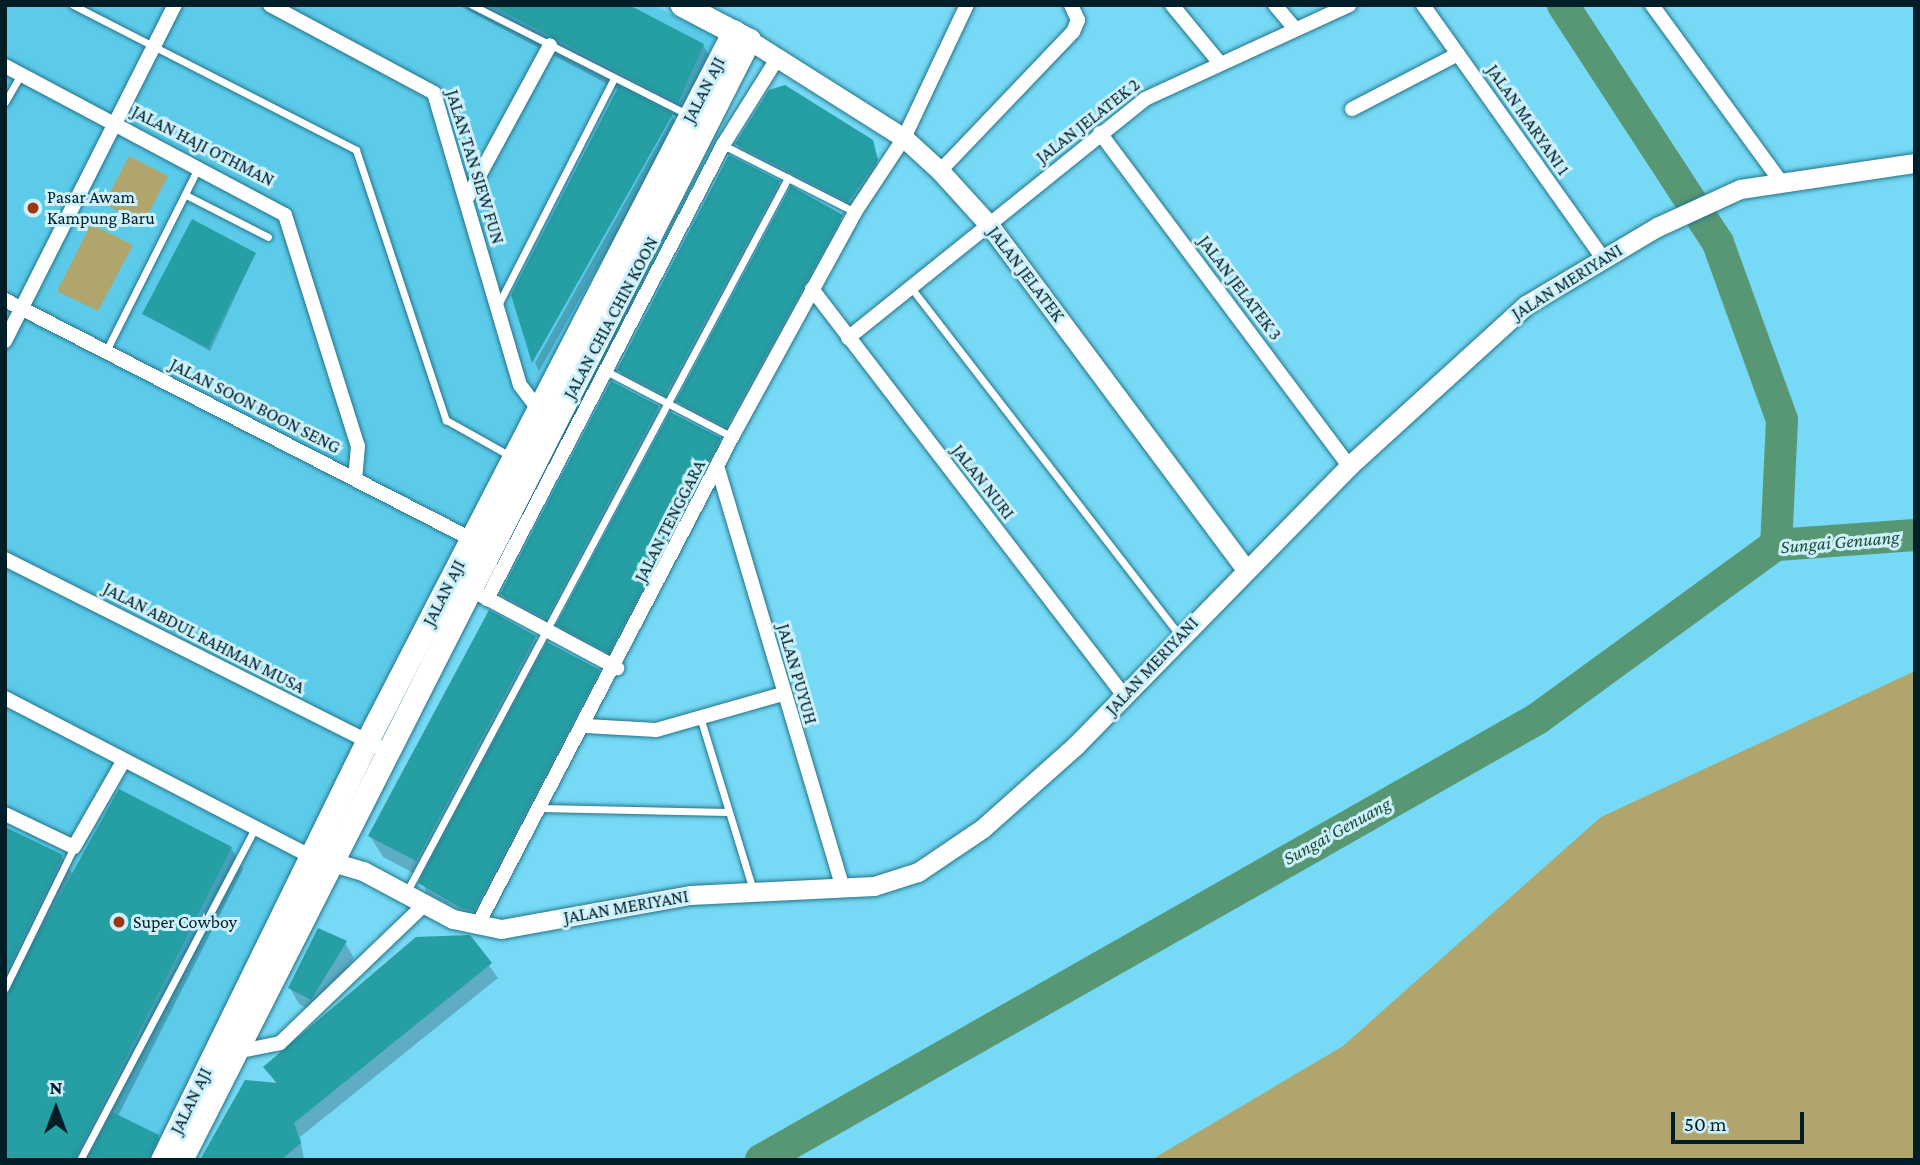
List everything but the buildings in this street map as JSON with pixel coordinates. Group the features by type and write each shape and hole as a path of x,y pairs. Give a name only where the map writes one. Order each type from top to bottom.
{"main road":[{"path":"682,5 742,35"},
{"name":"JALAN AJI","path":"181,1160 312,857 469,589 479,543 742,35"},
{"name":"JALAN AJI","path":"162,1160 337,861 377,746"}],"street":[{"path":"5,341 175,5"},
{"name":"JALAN TAN SIEW FUN","path":"270,5 429,86 466,200 520,385 546,415"},
{"name":"JALAN TENGGARA","path":"477,926 617,668 732,437 812,289 855,212 904,138 967,5"},
{"path":"940,170 1073,32 1078,20 1071,5"},
{"path":"1172,5 1219,62"},
{"path":"1275,5 1295,29"},
{"name":"JALAN JELATEK 2","path":"848,338 1145,99 1219,62 1349,5"},
{"name":"JALAN MARYANI 1","path":"1423,5 1602,257"},
{"path":"1652,5 1779,179"},
{"name":"JALAN JELATEK","path":"742,35 904,138 940,170 990,226 1245,568"},
{"path":"466,200 550,44"},
{"path":"1352,109 1458,54"},
{"name":"JALAN CHIA CHIN KOON","path":"469,589 605,371 723,145 777,59"},
{"name":"JALAN HAJI OTHMAN","path":"5,66 200,164 285,215 358,446 355,479"},
{"path":"696,125 723,145"},
{"name":"JALAN JELATEK 3","path":"1100,133 1349,466"},
{"name":"JALAN MERIYANI","path":"312,857 337,861 422,907 477,926 501,929 648,901 754,891 843,889 896,881 947,855 1125,697 1245,568 1349,466 1506,321 1602,257 1657,227 1740,189 1779,179 1915,163"},
{"name":"JALAN NURI","path":"812,289 1125,697"},
{"name":"JALAN SOON BOON SENG","path":"5,300 479,543"},
{"name":"JALAN PUYUH","path":"718,468 782,694 843,889"},
{"name":"JALAN ABDUL RAHMAN MUSA","path":"5,559 377,746"},
{"path":"469,589 617,668"},
{"path":"586,726 656,730 701,720 782,694"},
{"path":"5,698 254,830 312,857"},
{"path":"5,814 74,847 124,760"},
{"path":"226,1052 280,1043 422,907"}],"lane":[{"path":"73,5 356,150 446,420 521,462"},
{"path":"472,5 614,78 696,125"},
{"path":"5,102 20,74"},
{"path":"497,306 614,78"},
{"path":"723,145 855,212"},
{"path":"105,352 200,164"},
{"path":"404,897 788,178"},
{"path":"186,195 268,237"},
{"path":"912,289 1180,636"},
{"path":"605,371 732,437"},
{"path":"701,720 754,891"},
{"path":"540,808 728,812"},
{"path":"80,1160 254,830"},
{"path":"5,988 74,847"}],"shaded area":[{"path":"5,5 653,5 717,37 150,1160 5,1160"},
{"path":"129,156 168,176 143,224 104,204"},
{"path":"91,224 133,245 98,311 57,291"},
{"path":"1915,671 1915,1160 1151,1160 1343,1046 1601,817"}],"waterway":[{"path":"1563,5 1718,243 1782,420 1776,545"},
{"name":"Sungai Genuang","path":"761,1160 1537,719 1776,545 1915,535"}],"place":[{"name":"Pasar Awam Kampung Baru","path":"33,208"},
{"name":"Super Cowboy","path":"119,922"}]}
